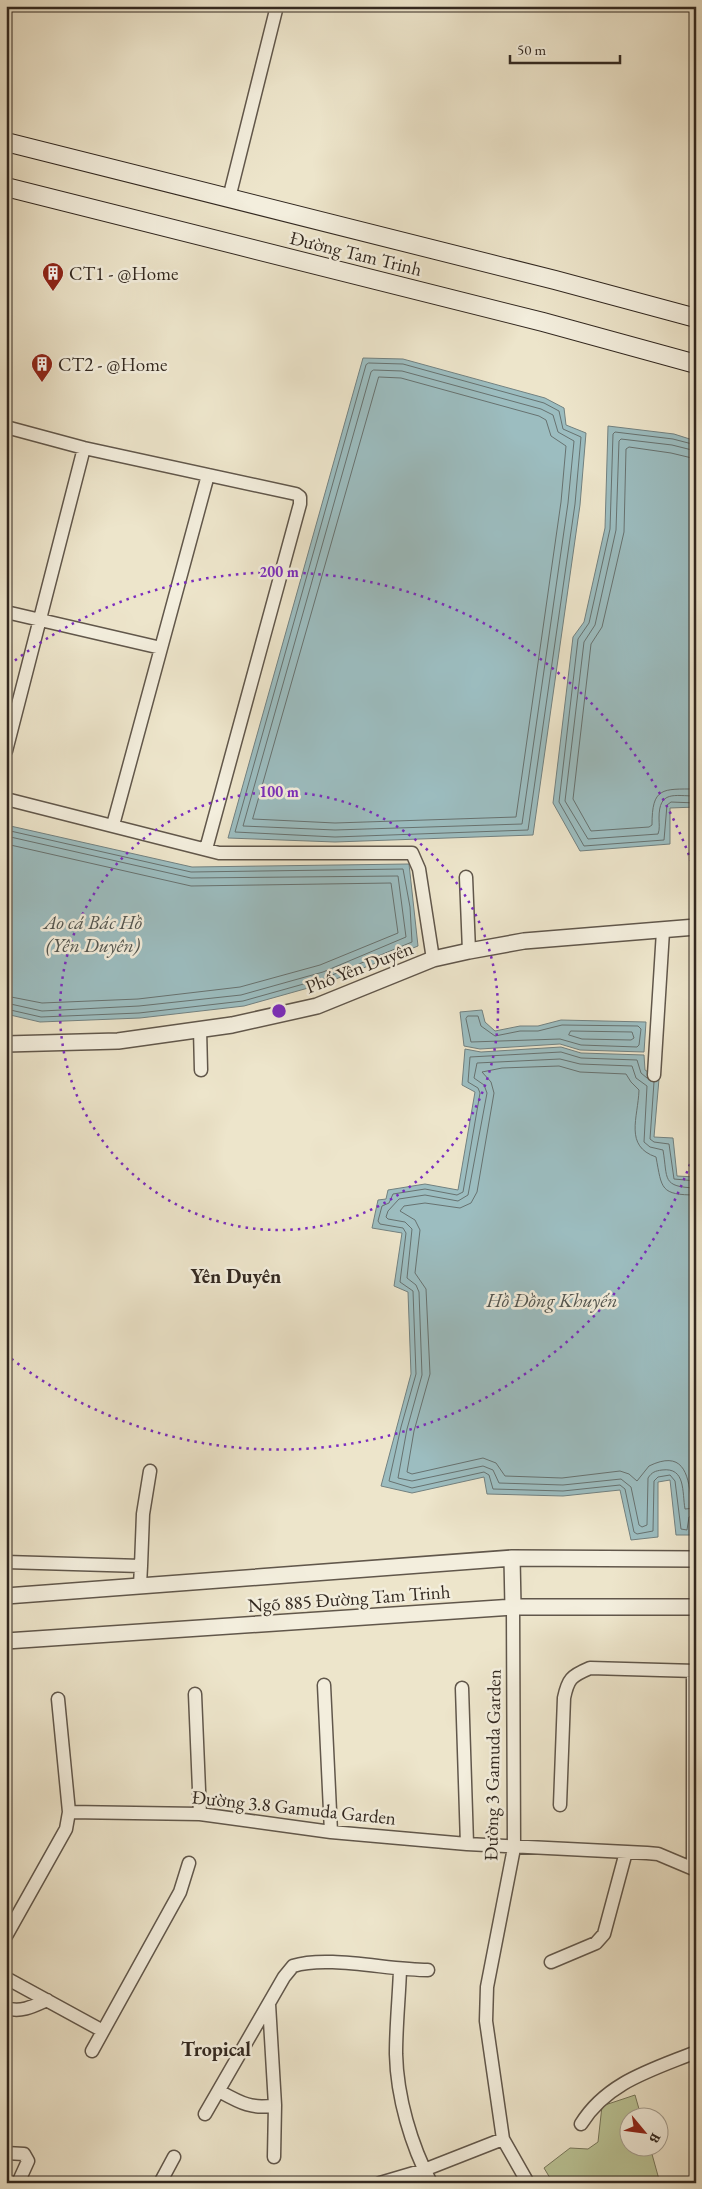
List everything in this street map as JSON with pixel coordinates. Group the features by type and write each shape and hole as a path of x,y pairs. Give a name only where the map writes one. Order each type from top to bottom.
{"main road":[{"name":"Đường Tam Trinh","path":"6,142 555,280 696,318"},
{"name":"Đường Tam Trinh","path":"6,187 543,322 696,364"}],"street":[{"path":"229,198 277,6"},
{"path":"6,427 84,448 296,494 300,497 300,504 206,849"},
{"path":"6,751 84,448"},
{"path":"113,825 208,475"},
{"path":"6,612 161,648"},
{"path":"6,798 219,853 412,854 419,868 434,959"},
{"path":"466,877 469,951"},
{"name":"Phố Yên Duyên","path":"6,1044 118,1041 232,1025 317,1006 434,959 469,951 524,941 696,927"},
{"path":"654,1075 663,931"},
{"path":"200,1029 201,1070"},
{"path":"140,1585 143,1514 150,1471"},
{"path":"512,1558 513,1607"},
{"name":"Ngõ 885 Đường Tam Trinh","path":"6,1596 512,1558 696,1559"},
{"path":"6,1562 141,1566"},
{"name":"Ngõ 885 Đường Tam Trinh","path":"6,1641 513,1607 696,1607"},
{"name":"Đường 3 Gamuda Garden","path":"513,1607 514,1848 488,1987 486,2021 503,2138 528,2183"},
{"path":"560,1805 564,1698 567,1682 590,1668 694,1671 694,1869"},
{"path":"324,1685 331,1832"},
{"path":"462,1688 467,1844"},
{"path":"194,1694 200,1814"},
{"path":"6,1936 66,1828 69,1812 58,1699"},
{"name":"Đường 3.8 Gamuda Garden","path":"69,1812 200,1814 331,1832 467,1844 514,1848 658,1854 694,1869"},
{"path":"551,1962 596,1943 604,1934 626,1852"},
{"path":"92,2051 180,1892 189,1863"},
{"path":"205,2114 292,1966 303,1962 316,1961 400,1970 428,1970"},
{"path":"400,1970 397,2064 407,2123 424,2170 431,2183"},
{"path":"6,1978 103,2031"},
{"path":"6,2008 13,2010 30,2008 47,2000"},
{"path":"269,2004 275,2105 274,2157"},
{"path":"581,2124 598,2100 613,2090 632,2079 696,2052"},
{"path":"219,2091 247,2106 261,2108 275,2105"},
{"path":"380,2183 424,2170 503,2138"},
{"path":"6,2153 24,2154 28,2161 18,2183"},
{"path":"160,2183 174,2157"}],"green space":[{"path":"635,2095 638,2106 620,2106 620,2156 652,2156 660,2183 553,2183 544,2168 570,2148 588,2149 598,2142 602,2106"}],"water":[{"path":"363,358 403,359 545,398 564,408 566,425 586,433 580,505 533,835 335,842 228,838"},
{"path":"608,426 674,434 696,441 696,807 670,808 670,844 580,851 553,803 573,637 584,622 605,528"},
{"name":"Ao cá Bác Hồ (Yên Duyên)","path":"6,825 192,867 409,864 418,946 326,983 244,1006 140,1018 40,1022 6,1014"},
{"path":"482,1010 485,1022 495,1031 520,1026 538,1026 561,1020 646,1022 644,1052 580,1050 560,1044 480,1049 464,1046 460,1012"},
{"name":"Hồ Đồng Khuyến","path":"561,1047 581,1053 644,1055 645,1070 659,1079 654,1137 673,1138 677,1176 696,1177 696,1498 692,1535 676,1535 670,1480 658,1482 658,1537 631,1540 620,1490 563,1496 487,1494 484,1477 412,1493 381,1486 411,1374 408,1292 394,1286 402,1233 372,1228 378,1200 386,1199 388,1190 425,1184 458,1190 475,1092 462,1085 465,1049 481,1052"}],"place":[{"name":"CT1 - @Home","path":"53,292"},
{"name":"CT2 - @Home","path":"42,383"}],"district":[{"name":"Yên Duyên","path":"236,1276"},
{"name":"Tropical","path":"216,2049"}]}
